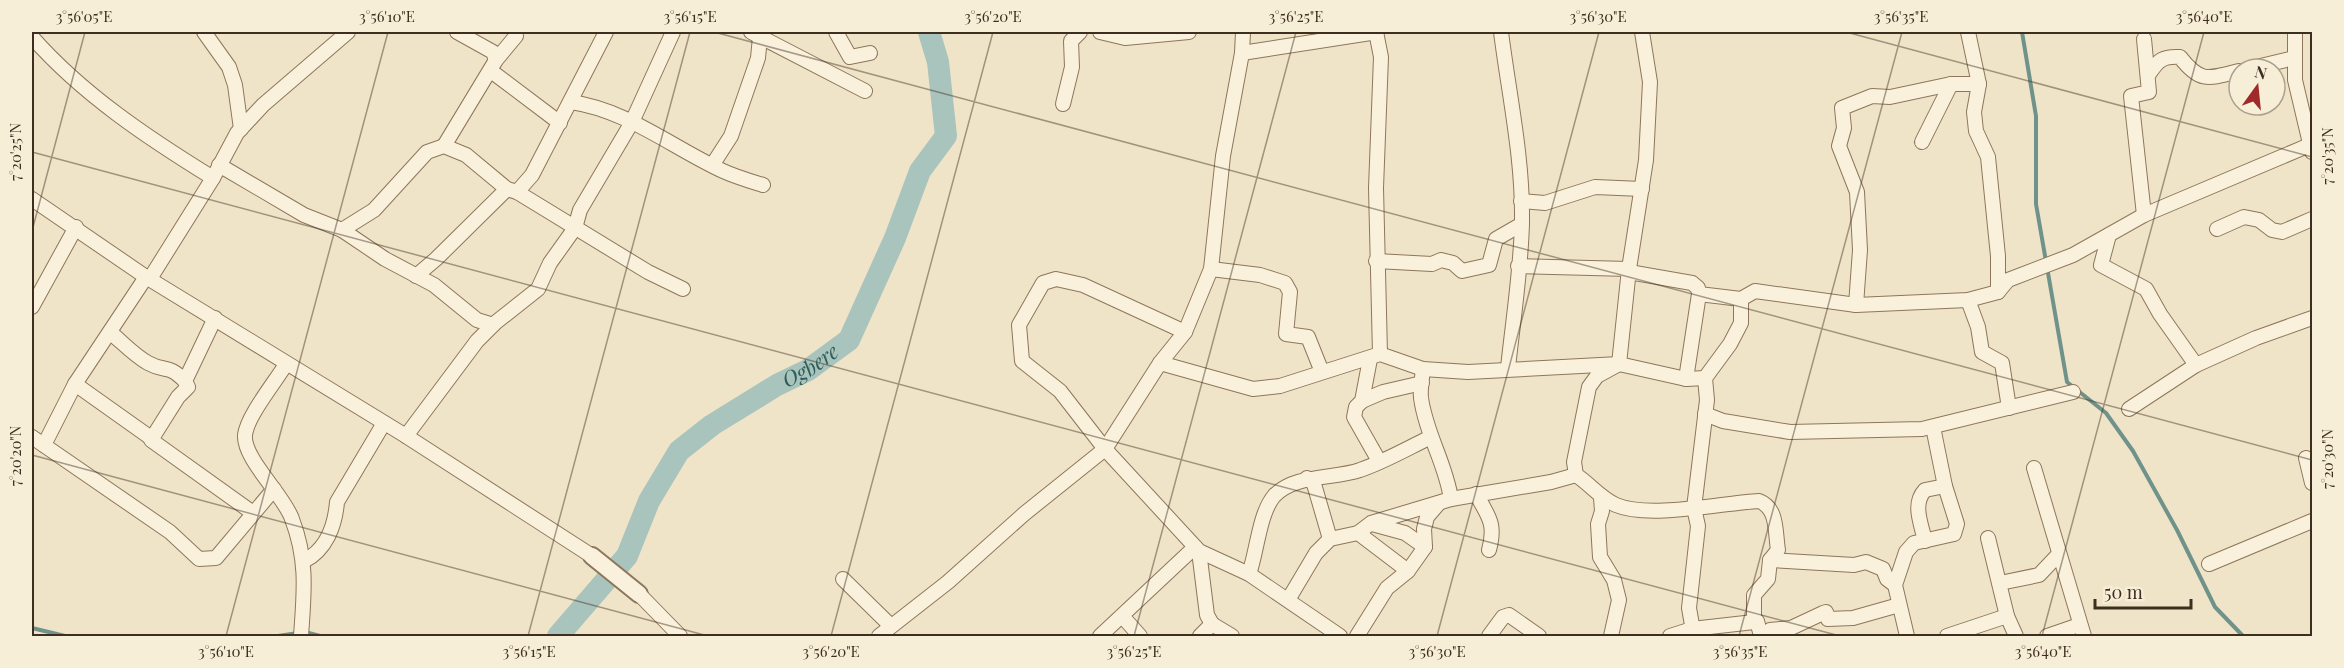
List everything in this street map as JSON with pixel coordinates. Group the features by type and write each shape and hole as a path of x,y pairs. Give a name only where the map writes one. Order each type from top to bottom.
{"street":[{"path":"204,32 229,67 235,85 241,129"},
{"path":"44,445 75,384 149,277 241,129 263,105 348,32"},
{"path":"458,32 478,38 493,52 494,66 560,123"},
{"path":"416,276 512,190 532,175 606,32"},
{"path":"406,436 483,335 538,290 550,263 575,228 580,210 632,122 673,32"},
{"path":"836,32 850,57 870,53"},
{"path":"1063,104 1072,67 1071,41 1080,32"},
{"path":"1100,32 1125,38 1189,32"},
{"path":"879,636 948,582 1024,514 1105,449 1160,363 1185,332 1211,269 1224,156 1242,53 1243,32"},
{"path":"1242,53 1376,32 1381,57 1375,357 1362,401"},
{"path":"1501,32 1518,145 1522,224 1508,368"},
{"path":"1619,364 1629,271 1646,160 1650,82 1642,32"},
{"path":"1968,32 1979,84 1974,112 1976,131 1989,157 1998,256 1998,292"},
{"path":"1699,294 1741,299 1755,291 1856,305 1968,300 1998,292 2008,280 2109,235 2144,215 2278,157 2312,148 2295,80 2295,32"},
{"path":"712,164 731,136 758,58 756,34"},
{"path":"756,34 865,91"},
{"path":"32,36 53,61 147,137 304,215 342,230 434,285 477,320 493,325"},
{"path":"342,230 374,210 427,152 444,146 494,66 516,36"},
{"path":"2144,39 2149,92 2131,96 2144,215"},
{"path":"2149,74 2157,61 2170,57 2180,57 2193,74 2200,77 2227,73"},
{"path":"2287,60 2294,58"},
{"path":"1856,305 1860,250 1857,192 1839,146 1844,128 1842,108 1872,96 1890,98 1951,84 1979,84"},
{"path":"1922,142 1951,84"},
{"path":"571,102 591,105 632,122 723,171 763,185"},
{"path":"444,146 466,155 512,190 683,289"},
{"path":"1521,201 1545,203 1595,188 1642,189"},
{"path":"32,199 149,277 286,364 406,436 592,556 639,594 680,636"},
{"path":"2217,228 2244,216 2282,232 2313,219"},
{"path":"1376,261 1432,264 1441,260 1453,263 1462,270 1489,265 1496,239 1522,224"},
{"path":"32,307 76,227"},
{"path":"2109,235 2101,264 2146,289 2160,314 2196,365"},
{"path":"1518,266 1629,271 1692,283 1698,288 1699,294 1686,378"},
{"path":"1211,269 1260,275 1285,283 1290,292 1286,334 1308,337 1322,372"},
{"path":"1185,332 1083,285 1056,279 1043,283 1019,324 1022,361 1060,391 1105,449 1197,549 1249,574 1340,636"},
{"path":"1693,633 1689,608 1698,526 1694,508 1705,414 1705,378 1730,344 1741,322 1741,299"},
{"path":"1968,300 1978,327 1982,352 2002,363 2009,408"},
{"path":"185,381 215,318"},
{"path":"2129,409 2196,365 2256,338 2313,318"},
{"path":"477,320 483,335"},
{"path":"111,333 152,365 171,368 188,387 178,397 151,438"},
{"path":"1160,363 1253,389 1280,386 1375,357 1422,383"},
{"path":"286,364 250,423 245,436 249,451 292,516 304,561 306,582 301,632"},
{"path":"1619,364 1597,376 1589,387 1574,462 1576,475 1592,486 1601,498 1618,506 1638,510 1694,508 1759,501 1767,504 1773,511 1778,550 1770,560 1768,579 1754,595 1756,621"},
{"path":"1380,461 1354,417 1356,407 1362,401 1399,388 1468,372 1508,368 1619,364 1686,378 1705,378"},
{"path":"1357,636 1387,588 1408,572 1425,547 1424,529 1427,517 1445,501 1447,473 1431,437 1422,383"},
{"path":"75,384 254,513"},
{"path":"1705,414 1723,421 1790,432 1933,427 2073,392"},
{"path":"304,561 319,554 336,514 338,502 384,423"},
{"path":"1907,636 1903,629 1895,585 1906,552 1914,543 1954,534 1957,524 1945,486 1933,427"},
{"path":"32,437 170,532 199,559 216,558 274,489"},
{"path":"1249,574 1257,553 1264,515 1275,496 1307,478 1360,470 1431,437"},
{"path":"2306,458 2313,483"},
{"path":"2034,468 2082,631 2047,636"},
{"path":"1288,600 1316,553 1330,539 1358,533 1371,524 1445,501 1551,483 1576,475"},
{"path":"1307,478 1314,484 1330,539"},
{"path":"1925,541 1918,507 1919,497 1925,490 1945,486"},
{"path":"1476,494 1491,519 1493,530 1489,550"},
{"path":"1601,498 1602,511 1598,524 1600,556 1614,580 1619,600 1611,636"},
{"path":"2208,564 2313,521"},
{"path":"1371,524 1405,533 1425,547"},
{"path":"1358,533 1408,572"},
{"path":"1988,537 2007,616 2016,636"},
{"path":"1100,636 1197,549"},
{"path":"1197,549 1203,577 1203,599 1212,624 1232,636"},
{"path":"2000,583 2039,576 2058,555"},
{"path":"1770,560 1854,566 1866,562 1883,569 1887,579 1895,585"},
{"path":"843,579 891,627"},
{"path":"1670,636 1756,621 1763,621 1766,634 1791,628 1826,612 1828,619 1844,619 1899,605"},
{"path":"1489,636 1503,617 1509,615 1539,636"},
{"path":"1947,636 2007,616"},
{"path":"1123,617 1140,636"},
{"path":"1200,636 1212,624"}],"waterway":[{"name":"Ogbere","path":"558,636 627,556 649,501 679,451 712,425 777,385 808,370 849,340 895,238 920,171 946,136 938,62 929,32"},
{"path":"2022,32 2036,116 2036,204 2067,382 2106,413 2133,451 2177,530 2215,607 2243,636"},
{"path":"32,628 65,636"},
{"path":"305,632 320,636"},
{"path":"278,636 298,633"}]}
